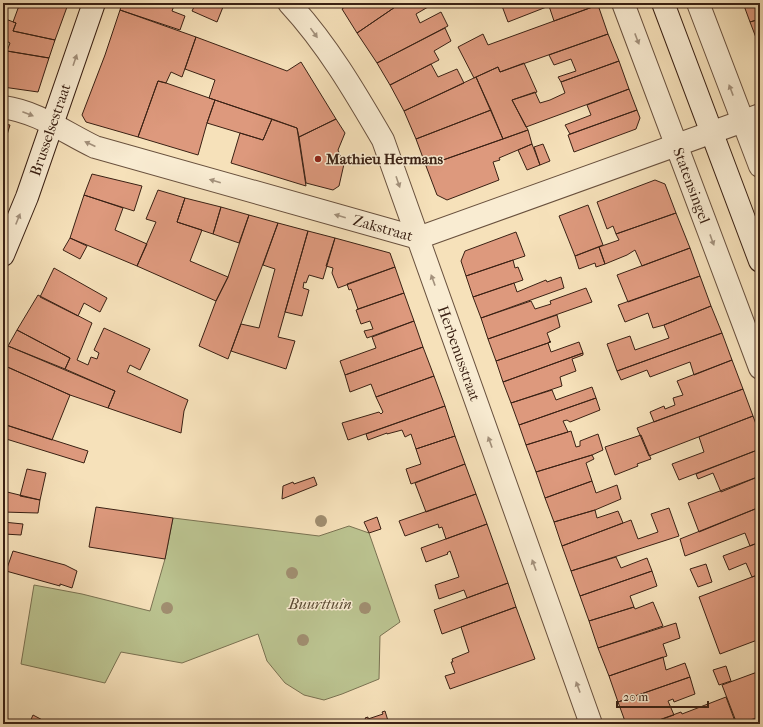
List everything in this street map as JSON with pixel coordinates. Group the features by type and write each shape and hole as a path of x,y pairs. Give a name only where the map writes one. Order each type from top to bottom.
{"street":[{"name":"Brusselsestraat","path":"3,255 26,198 94,3"},
{"name":"Herbenusstraat","path":"289,3 304,19 347,79 383,140 591,724"},
{"name":"Statensingel","path":"623,3 760,368"},
{"path":"663,3 760,261"},
{"path":"698,3 752,118 760,166"},
{"name":"Zakstraat","path":"3,107 15,109 53,123 73,136 95,147 418,238 752,118"}],"green space":[{"name":"Buurttuin","path":"173,518 319,536 349,526 369,533 400,622 380,636 379,679 324,700 304,695 285,683 267,661 258,634 182,663 121,652 105,683 21,664 34,585 82,594 150,611 165,559"}],"building":[{"path":"20,3 67,7 55,40 13,31 16,23 13,22"},
{"path":"33,3 68,3 67,7"},
{"path":"122,3 175,3 172,11 185,16 180,30 120,10"},
{"path":"191,3 214,3 223,7 217,22 192,11 195,5"},
{"path":"350,3 401,3 357,33 342,9"},
{"path":"401,3 426,3 428,7 416,14 420,23 441,12 448,26 377,63 357,33"},
{"path":"510,3 597,3 598,5 554,21 549,6 508,22 502,6"},
{"path":"743,3 760,3 760,19 750,22"},
{"path":"598,5 608,34 500,72 498,67 474,78 458,47 483,34 488,45"},
{"path":"120,10 196,37 182,77 171,72 166,83 158,81 138,137 86,122 82,115 105,55"},
{"path":"3,18 16,23 13,31 55,40 49,58 7,51 10,43 3,39"},
{"path":"760,19 760,48 750,22"},
{"path":"445,28 451,41 434,51 439,60 390,85 377,63"},
{"path":"608,34 619,61 561,82 558,77 576,71 571,59 554,65 549,55"},
{"path":"196,37 287,71 301,62 336,119 299,137 297,128 209,98 215,80 185,69"},
{"path":"7,51 49,58 38,92 3,87 3,70"},
{"path":"619,61 629,89 526,127 512,100 535,92 540,103 550,100 565,93 561,82"},
{"path":"524,63 537,92 512,100 528,130 503,139 476,77 498,67 500,72"},
{"path":"431,64 438,77 457,69 464,83 404,111 390,85"},
{"path":"476,77 491,110 416,139 404,111"},
{"path":"158,81 215,100 198,155 138,137"},
{"path":"629,89 637,110 570,134 565,125 591,115 587,105"},
{"path":"215,100 272,119 263,140 207,123"},
{"path":"491,110 503,139 426,166 416,139"},
{"path":"637,110 640,118 636,129 574,152 568,135"},
{"path":"272,119 297,128 306,186 231,163 240,133 263,140"},
{"path":"336,119 345,133 338,150 344,164 339,186 333,190 306,183 299,137"},
{"path":"3,124 10,125 3,148"},
{"path":"528,130 532,144 493,162 499,180 447,200 437,195 426,166"},
{"path":"532,144 540,165 527,170 518,150"},
{"path":"543,144 550,161 540,165 534,147"},
{"path":"92,174 142,186 134,211 84,195"},
{"path":"655,180 665,184 676,213 616,234 613,226 607,229 597,202"},
{"path":"158,190 185,198 177,222 202,230 190,261 228,277 216,301 137,266 156,222 146,219"},
{"path":"84,195 123,208 115,230 147,244 137,266 70,238"},
{"path":"185,198 221,207 213,234 177,222"},
{"path":"588,205 603,245 575,256 559,216"},
{"path":"221,207 249,215 239,243 213,234"},
{"path":"676,213 690,248 642,266 635,250 605,264 599,247 619,240 616,234"},
{"path":"249,215 278,223 228,359 199,346 216,301 228,277"},
{"path":"278,223 308,231 278,337 295,341 286,369 231,351 241,324 259,328 275,269 263,265"},
{"path":"308,231 335,238 323,279 309,275 306,283 304,282 303,288 309,290 302,316 285,312"},
{"path":"516,232 525,256 466,276 461,261 465,251"},
{"path":"70,238 87,246 80,259 63,250"},
{"path":"335,238 390,253 395,267 338,288 332,273 333,268 326,266"},
{"path":"599,247 605,264 596,267 595,263 579,269 575,256"},
{"path":"690,248 700,276 628,302 617,275"},
{"path":"513,260 515,268 518,267 523,280 473,297 466,276"},
{"path":"395,267 404,293 358,309 351,289 349,290 347,284"},
{"path":"54,268 107,298 100,312 84,303 78,316 40,297"},
{"path":"700,276 711,306 653,328 648,313 625,322 618,305"},
{"path":"561,277 564,288 481,318 473,297 514,283 517,292 546,280 547,282"},
{"path":"586,288 592,302 488,339 481,318 531,301 535,309 551,304 550,301"},
{"path":"404,293 414,321 367,338 364,331 373,329 370,321 361,324 356,310"},
{"path":"38,295 92,323 77,360 88,365 91,357 97,359 99,353 94,350 104,328 150,349 140,370 130,365 127,372 188,400 184,411 181,433 108,408 115,391 65,369 70,358 17,330"},
{"path":"711,306 722,333 617,371 607,344 630,336 635,350 669,338 664,325"},
{"path":"557,315 560,327 547,333 550,341 548,343 496,361 488,339"},
{"path":"414,321 423,347 345,375 340,361 376,348 372,337"},
{"path":"17,330 70,358 65,369 8,346"},
{"path":"722,333 732,360 694,375 690,362 650,377 647,370 621,380 617,371"},
{"path":"579,342 583,353 503,382 496,361 548,343 551,352"},
{"path":"8,346 115,391 108,408 70,395 3,365 3,354"},
{"path":"423,347 434,376 376,397 371,384 350,392 345,375"},
{"path":"583,353 583,355 572,359 576,371 560,377 562,386 511,403 503,382"},
{"path":"732,360 743,389 654,422 650,412 664,406 665,409 675,405 673,398 683,395 677,381"},
{"path":"3,365 70,395 52,440 3,424"},
{"path":"434,376 445,406 348,440 342,423 379,412 381,414 383,412 376,397"},
{"path":"592,387 596,398 519,425 511,403 552,390 556,400"},
{"path":"743,389 753,416 649,456 637,428"},
{"path":"596,398 600,410 570,422 567,420 563,421 568,432 526,445 519,425"},
{"path":"445,406 455,436 416,449 411,434 405,437 402,430 387,433 368,440 366,434"},
{"path":"753,416 760,435 760,449 679,480 672,464 704,452 699,437"},
{"path":"3,424 88,451 84,463 3,438"},
{"path":"571,431 576,447 580,446 580,441 598,434 603,450 592,455 536,472 526,445"},
{"path":"641,435 651,459 615,475 605,447"},
{"path":"455,436 465,464 411,484 406,469 421,464 416,449"},
{"path":"760,449 760,476 721,492 713,473 698,479 696,474"},
{"path":"592,455 594,459 586,463 592,481 545,498 536,472"},
{"path":"465,464 476,494 426,512 415,483"},
{"path":"27,469 46,473 40,500 20,496"},
{"path":"760,476 760,507 699,532 688,503"},
{"path":"314,477 317,485 282,499 283,486"},
{"path":"592,481 596,493 617,485 621,499 595,510 554,522 545,498"},
{"path":"3,491 40,500 38,513 3,512"},
{"path":"476,494 487,524 446,539 442,527 439,528 438,524 405,536 399,521"},
{"path":"96,507 173,518 165,559 89,547"},
{"path":"760,507 760,542 750,546 745,533 685,556 680,539"},
{"path":"669,508 679,536 571,571 562,546 631,520 638,539 658,532 651,514"},
{"path":"595,510 597,518 618,511 623,523 562,546 554,522"},
{"path":"377,517 381,529 369,533 364,522"},
{"path":"3,522 23,524 21,535 4,534 4,539"},
{"path":"487,524 508,583 467,598 464,590 439,599 435,585 459,577 450,551 447,553 448,554 426,562 421,548"},
{"path":"760,542 760,574 752,577 746,563 729,570 723,556"},
{"path":"13,551 65,565 77,571 72,588 6,571"},
{"path":"616,557 621,568 647,558 652,571 580,596 571,571"},
{"path":"706,564 712,582 698,587 690,569"},
{"path":"652,571 657,586 630,596 634,607 589,621 580,596"},
{"path":"760,574 760,639 720,654 699,597"},
{"path":"508,583 516,607 442,634 434,610"},
{"path":"653,602 663,626 598,648 589,621 634,607 635,609"},
{"path":"516,607 535,659 450,689 445,676 455,673 451,662 453,662 452,659 469,652 461,627"},
{"path":"676,623 680,638 663,644 667,656 609,676 598,648"},
{"path":"663,657 666,670 685,663 690,677 618,702 609,676"},
{"path":"726,666 731,681 719,685 713,670"},
{"path":"760,671 760,717 737,724 722,685"},
{"path":"690,677 695,694 674,702 673,699 668,701 674,715 648,724 626,724 618,702"},
{"path":"726,697 736,724 648,724 681,712 682,714"},
{"path":"385,711 389,724 353,724 366,720 365,718 368,717 368,719 383,714 382,712"},
{"path":"33,715 50,724 29,724"}],"place":[{"name":"Mathieu Hermans","path":"318,159"}]}
